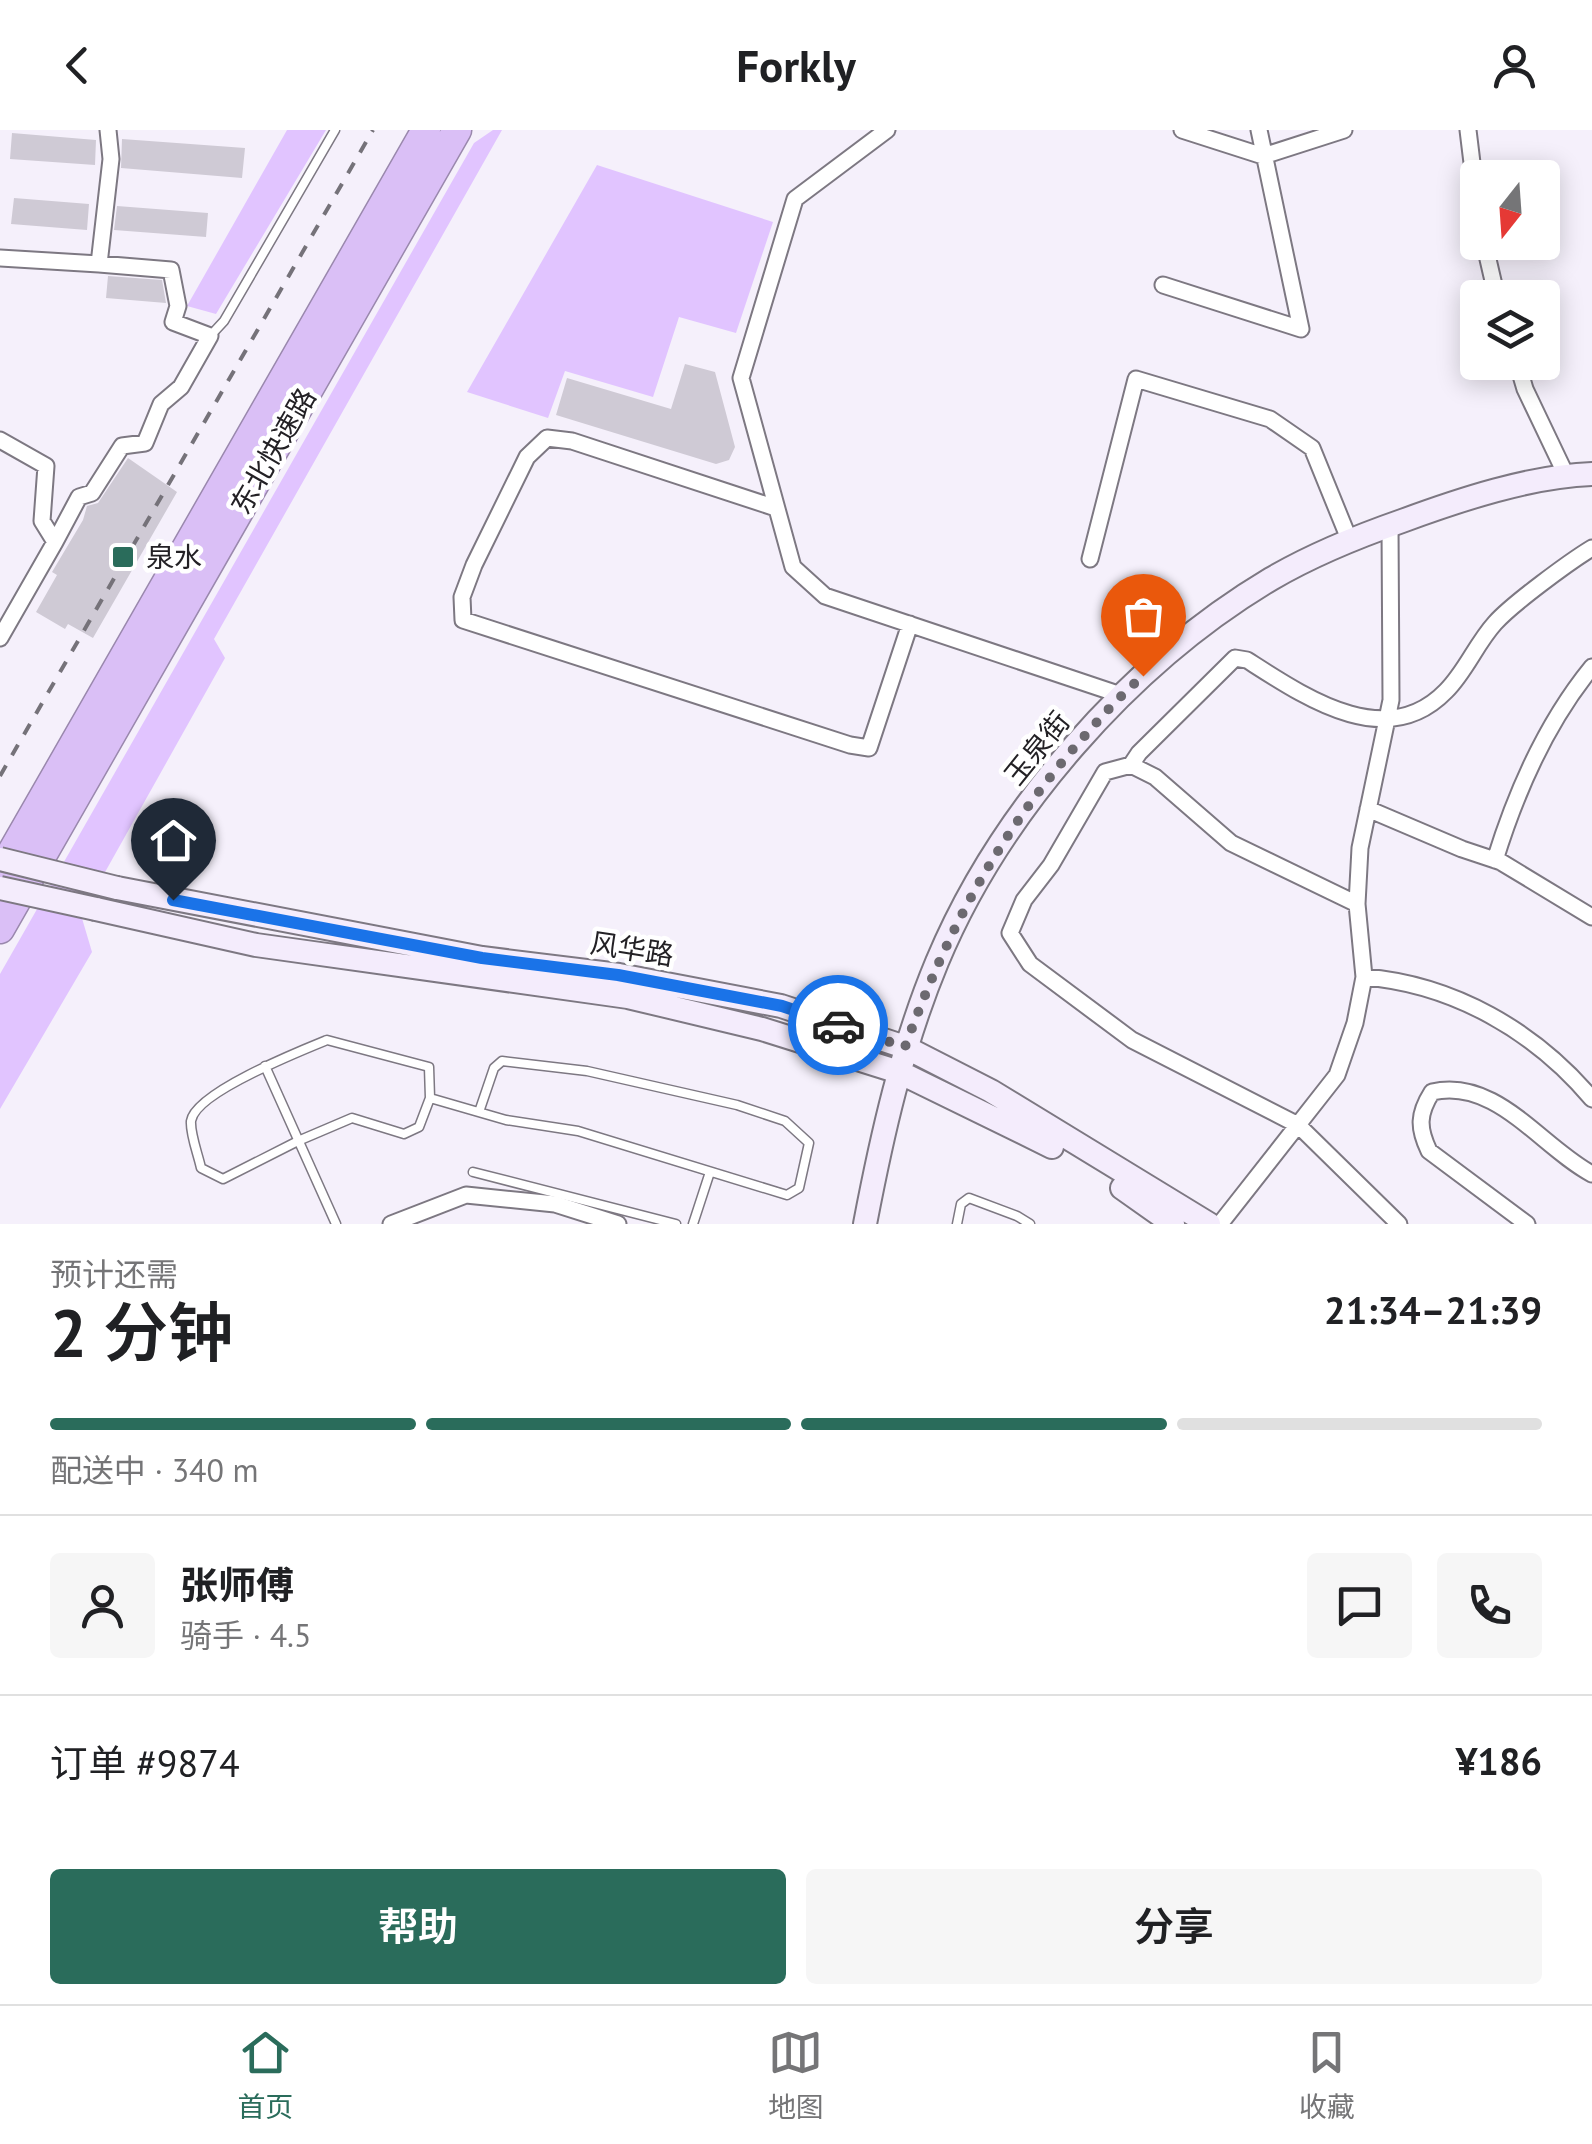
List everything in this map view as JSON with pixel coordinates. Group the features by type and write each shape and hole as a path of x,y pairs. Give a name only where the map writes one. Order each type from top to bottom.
{"highway":[{"name":"东北快速路","path":"0,873 426,130"},
{"name":"东北快速路","path":"0,929 457,130"}],"street":[{"path":"99,264 111,159 108,130"},
{"path":"886,130 795,199 740,378 793,567 826,596 1121,695"},
{"path":"1182,130 1263,156 1344,130"},
{"path":"1163,285 1302,329 1259,130"},
{"path":"1468,130 1472,160"},
{"path":"0,258 171,270 178,306 173,322 210,336 181,387 161,404 145,444 122,446 92,492 79,497 0,638"},
{"path":"1090,559 1136,379 1270,419 1312,448 1349,540"},
{"path":"1523,380 1566,475"},
{"path":"776,508 572,441 548,438 527,457 474,564 462,597 463,620 869,748 910,624"},
{"path":"0,440 46,466 42,520 55,542"},
{"name":"玉泉街","path":"865,1224 905,1047 938,960 1000,844 1054,772 1121,695 1187,638 1270,580 1349,540 1390,536 1438,508 1566,475 1592,474"},
{"path":"1220,1224 1337,1075 1355,1023 1364,977 1357,904 1360,848 1392,700 1390,536"},
{"path":"1132,766 1139,752 1235,658 1247,660 1312,700 1388,722 1416,713 1442,696 1460,676 1496,622 1592,548"},
{"path":"1495,860 1512,804 1573,690 1592,666"},
{"path":"1357,904 1230,843 1155,777 1132,766 1105,772 1051,865 1024,900 1010,933 1030,964 1132,1040 1298,1126 1399,1224"},
{"path":"1368,809 1495,860 1592,916"},
{"name":"风华路","path":"0,858 117,888 482,958 618,975 782,1006 905,1047 991,1092 1209,1224"},
{"path":"0,888 256,944 628,997 762,1029 899,1072 1030,1134 1130,1193 1173,1224"},
{"path":"1364,977 1394,979 1448,994 1487,1013 1534,1043 1590,1092"},
{"path":"1527,1224 1429,1152 1420,1134 1420,1110 1432,1092 1454,1087 1508,1110 1592,1174"},
{"path":"391,1224 466,1195 555,1204 618,1224"}],"lane":[{"path":"210,336 224,321 335,130"},
{"path":"326,1040 428,1068 430,1098 418,1127 404,1134 352,1118 223,1179 201,1168 191,1122 196,1107 265,1066 326,1040"},
{"path":"430,1098 479,1112 578,1132 787,1195 799,1188 809,1143 785,1122 737,1105 587,1071 502,1062 494,1068 479,1112"},
{"path":"265,1066 336,1224"},
{"path":"473,1172 676,1224"},
{"path":"693,1224 710,1172"},
{"path":"958,1224 961,1204 969,1198 1030,1224"}],"shaded area":[{"path":"287,130 326,130 216,314 187,306"},
{"path":"493,130 502,130 214,639 225,658 81,915 92,952 0,1109 0,974 474,143"},
{"path":"597,165 773,222 736,333 679,317 653,397 565,371 548,418 467,392"}],"building":[{"path":"12,133 96,140 95,165 10,159"},
{"path":"122,139 245,148 242,178 121,168"},
{"path":"14,198 89,204 87,230 11,224"},
{"path":"117,206 208,213 206,237 114,230"},
{"path":"108,276 162,280 166,303 106,298"},
{"path":"685,364 715,372 735,447 729,460 716,464 556,415 567,378 671,409"},
{"path":"128,458 177,492 93,638 68,624 65,629 36,612 87,506 98,503"}],"railway":[{"path":"0,776 373,130"}],"way so far":[{"path":"838,1025 905,1047 938,960 1000,844 1054,772 1121,695 1143,676"}],"place":[{"name":"泉水","path":"123,557"}],"route":[{"path":"173,900 482,958 618,975 782,1006 838,1025"}]}
